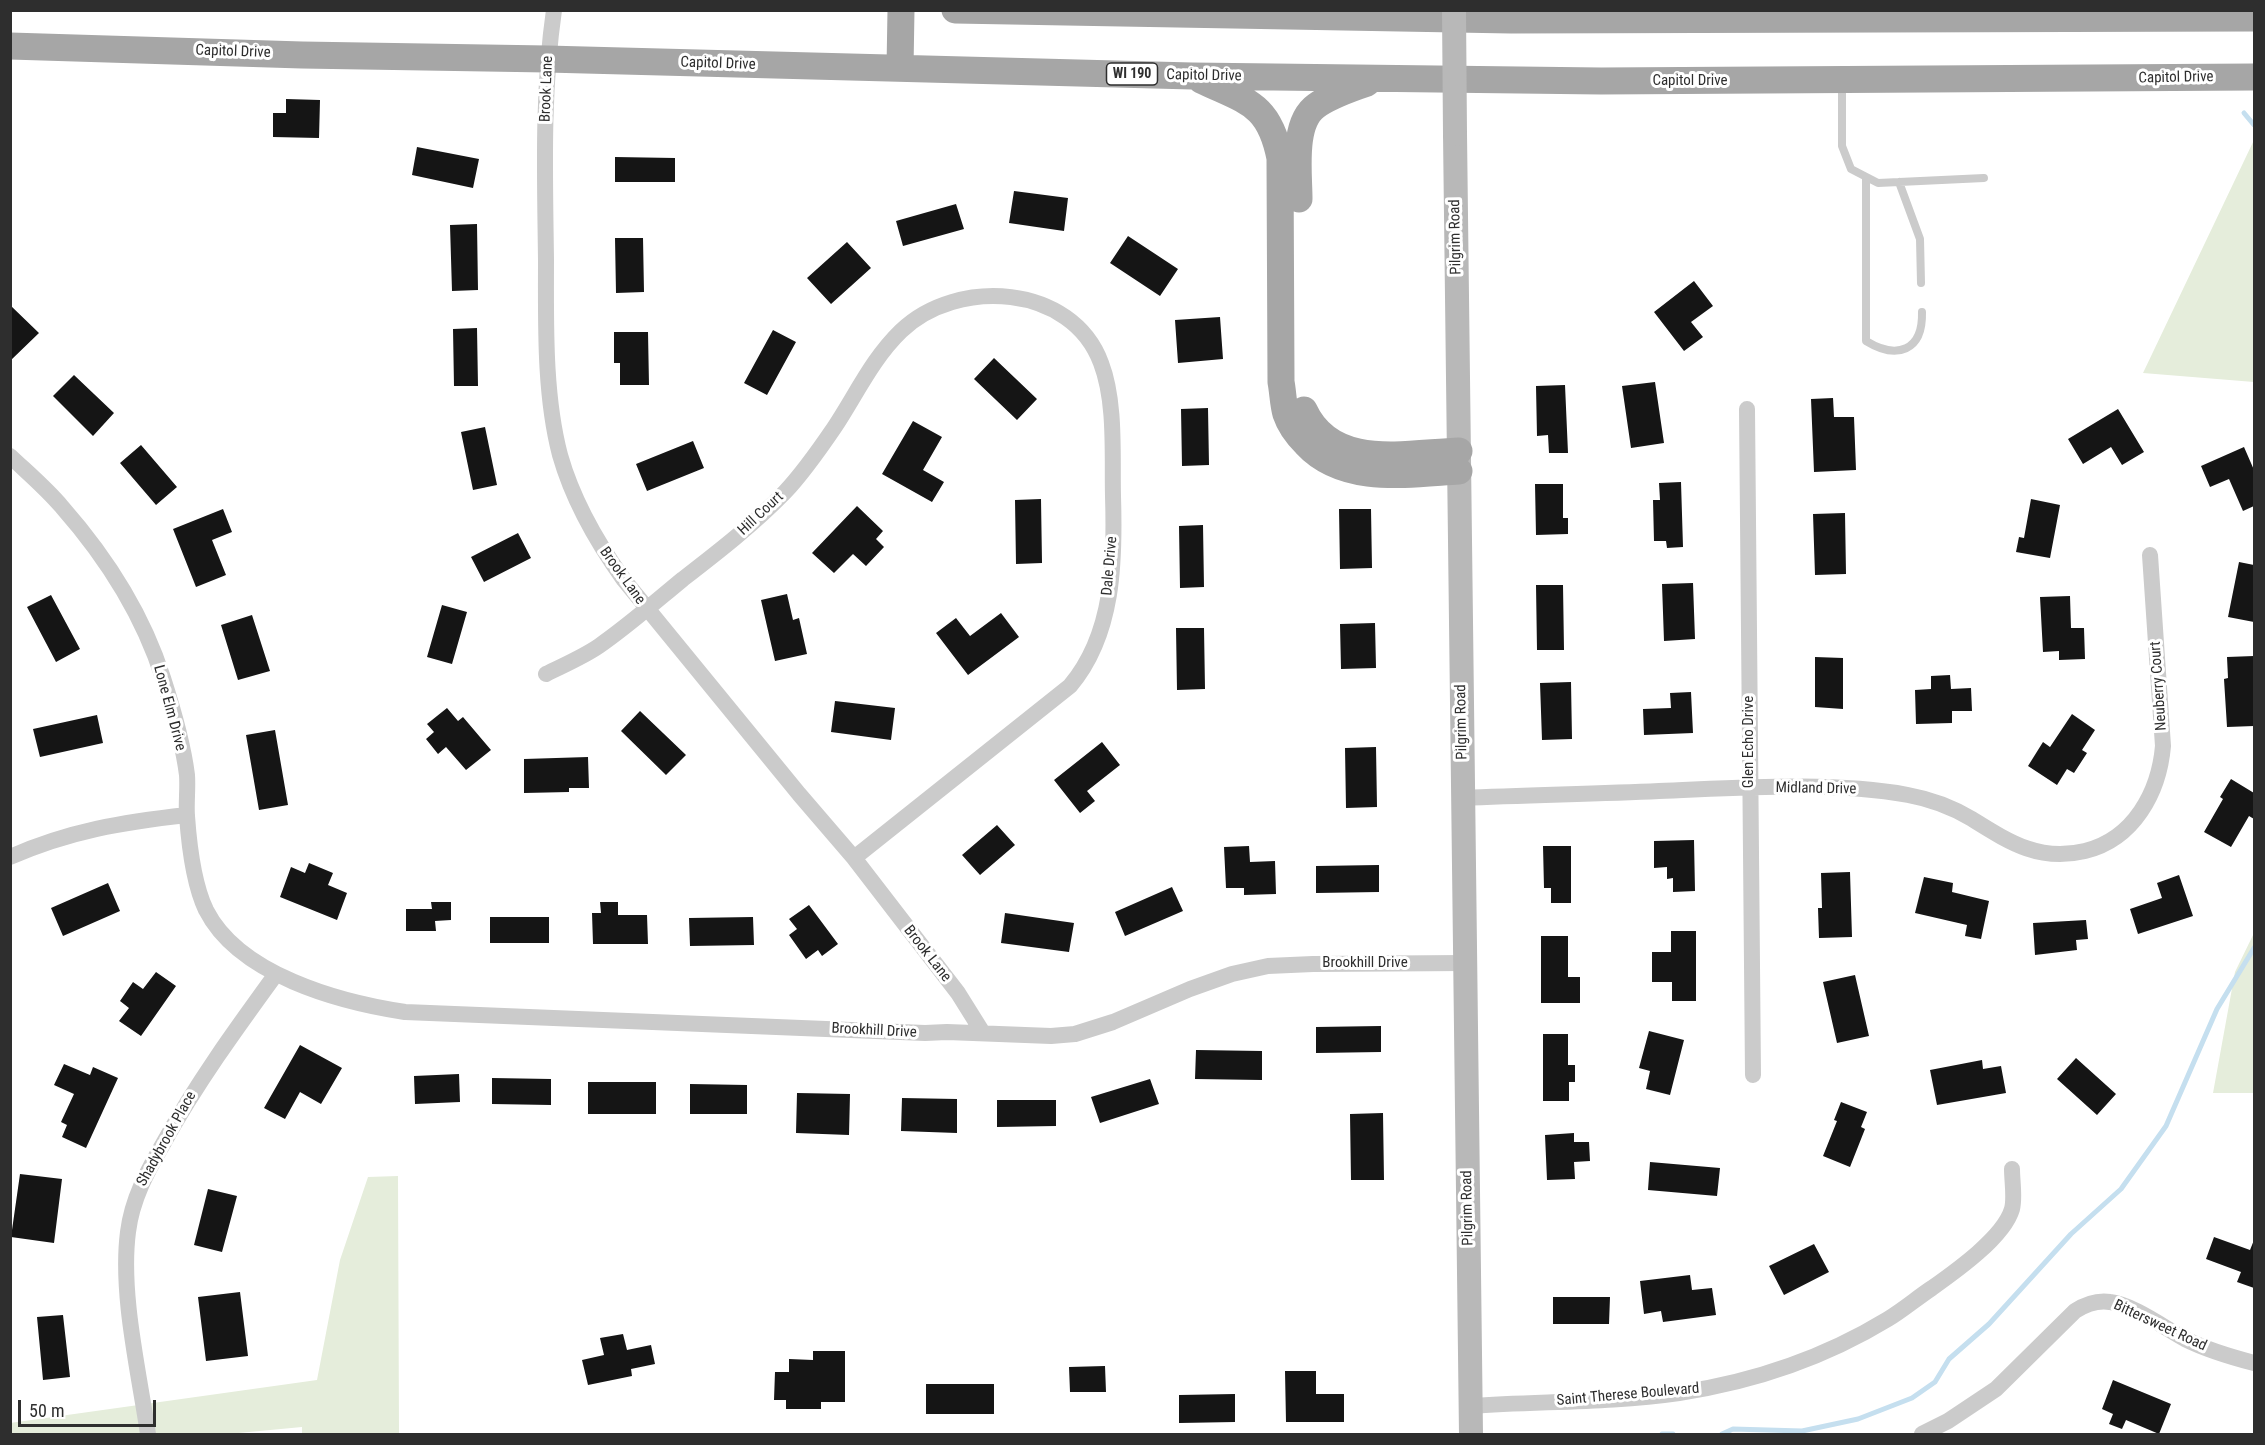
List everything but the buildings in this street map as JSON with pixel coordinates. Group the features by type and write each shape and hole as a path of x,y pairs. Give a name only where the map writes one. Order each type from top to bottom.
{"main road":[{"path":"900,68 901,10"},
{"path":"955,10 1511,20 2254,18"},
{"name":"Pilgrim Road","path":"1454,10 1471,1434"},
{"path":"1511,20 1539,10"},
{"path":"1695,10 1719,20"},
{"name":"Capitol Drive","path":"10,46 1192,76 1842,81 2254,77"},
{"path":"1192,76 1249,103 1266,116 1276,138 1280,158 1281,382 1286,414 1296,433 1316,455 1347,469 1402,474 1459,461"},
{"path":"1379,78 1316,106 1307,117 1302,129 1298,174 1297,375 1299,396 1314,428 1343,449 1373,455 1459,461"}],"street":[{"name":"Brook Lane","path":"554,10 547,59 545,158 546,290 551,416 561,456 583,515 600,546 646,609 854,858 958,993 983,1033"},
{"name":"Dale Drive","path":"854,858 1070,686 1089,660 1100,635 1112,576 1114,507 1109,402 1101,363 1090,342 1069,318 1041,305 1005,295 984,295 955,300 931,311"},
{"name":"Hill Court","path":"546,674 598,647 739,535 786,491 835,427 878,356 902,329 931,311"},
{"name":"Glen Echo Drive","path":"1747,409 1753,1075"},
{"name":"Lone Elm Drive","path":"10,456 62,507 106,564 128,598 151,646 172,707 187,776 187,815 198,883 206,909 219,930 240,950 276,974"},
{"name":"Neuberry Court","path":"2140,813 2155,787 2161,766 2163,746 2150,555"},
{"name":"Midland Drive","path":"1463,798 1815,788 1908,795 1952,808 2016,846 2041,853 2062,854 2086,851 2108,842 2128,827 2140,813"},
{"path":"10,857 62,837 95,828 187,815"},
{"name":"Brookhill Drive","path":"276,974 341,999 369,1007 405,1012 1024,1036 1075,1034 1113,1022 1190,989 1232,974 1268,966 1465,963"},
{"name":"Shadybrook Place","path":"148,1434 126,1289 128,1230 134,1201 143,1179 183,1108 276,974"},
{"name":"Saint Therese Boulevard","path":"1471,1406 1678,1393 1725,1385 1781,1369 1833,1348 1896,1313 1947,1277 2005,1226 2013,1208 2012,1169"},
{"name":"Bittersweet Road","path":"1922,1434 1948,1421 1996,1389 2075,1311 2090,1303 2100,1301 2119,1303 2187,1340 2226,1356 2254,1363"}],"lane":[{"path":"1842,81 1842,146 1851,169 1878,183 1984,178"},
{"path":"1866,177 1866,341 1881,350 1900,351 1917,340 1922,326 1922,312"},
{"path":"1899,182 1920,238 1922,283"}],"green space":[{"path":"2254,140 2254,382 2143,373"},
{"path":"2254,933 2254,1093 2213,1093 2235,972"},
{"path":"398,1176 399,1434 302,1434 302,1427 228,1434 11,1434 10,1423 317,1380 340,1260 368,1177"}],"waterway":[{"path":"2244,113 2254,125"},
{"path":"1722,1434 1733,1429 1802,1431 1858,1419 1912,1398 1935,1382 1949,1359 1989,1324 2071,1234 2121,1189 2166,1126 2217,1009 2254,948"},
{"path":"1662,1434 1673,1434"}]}
